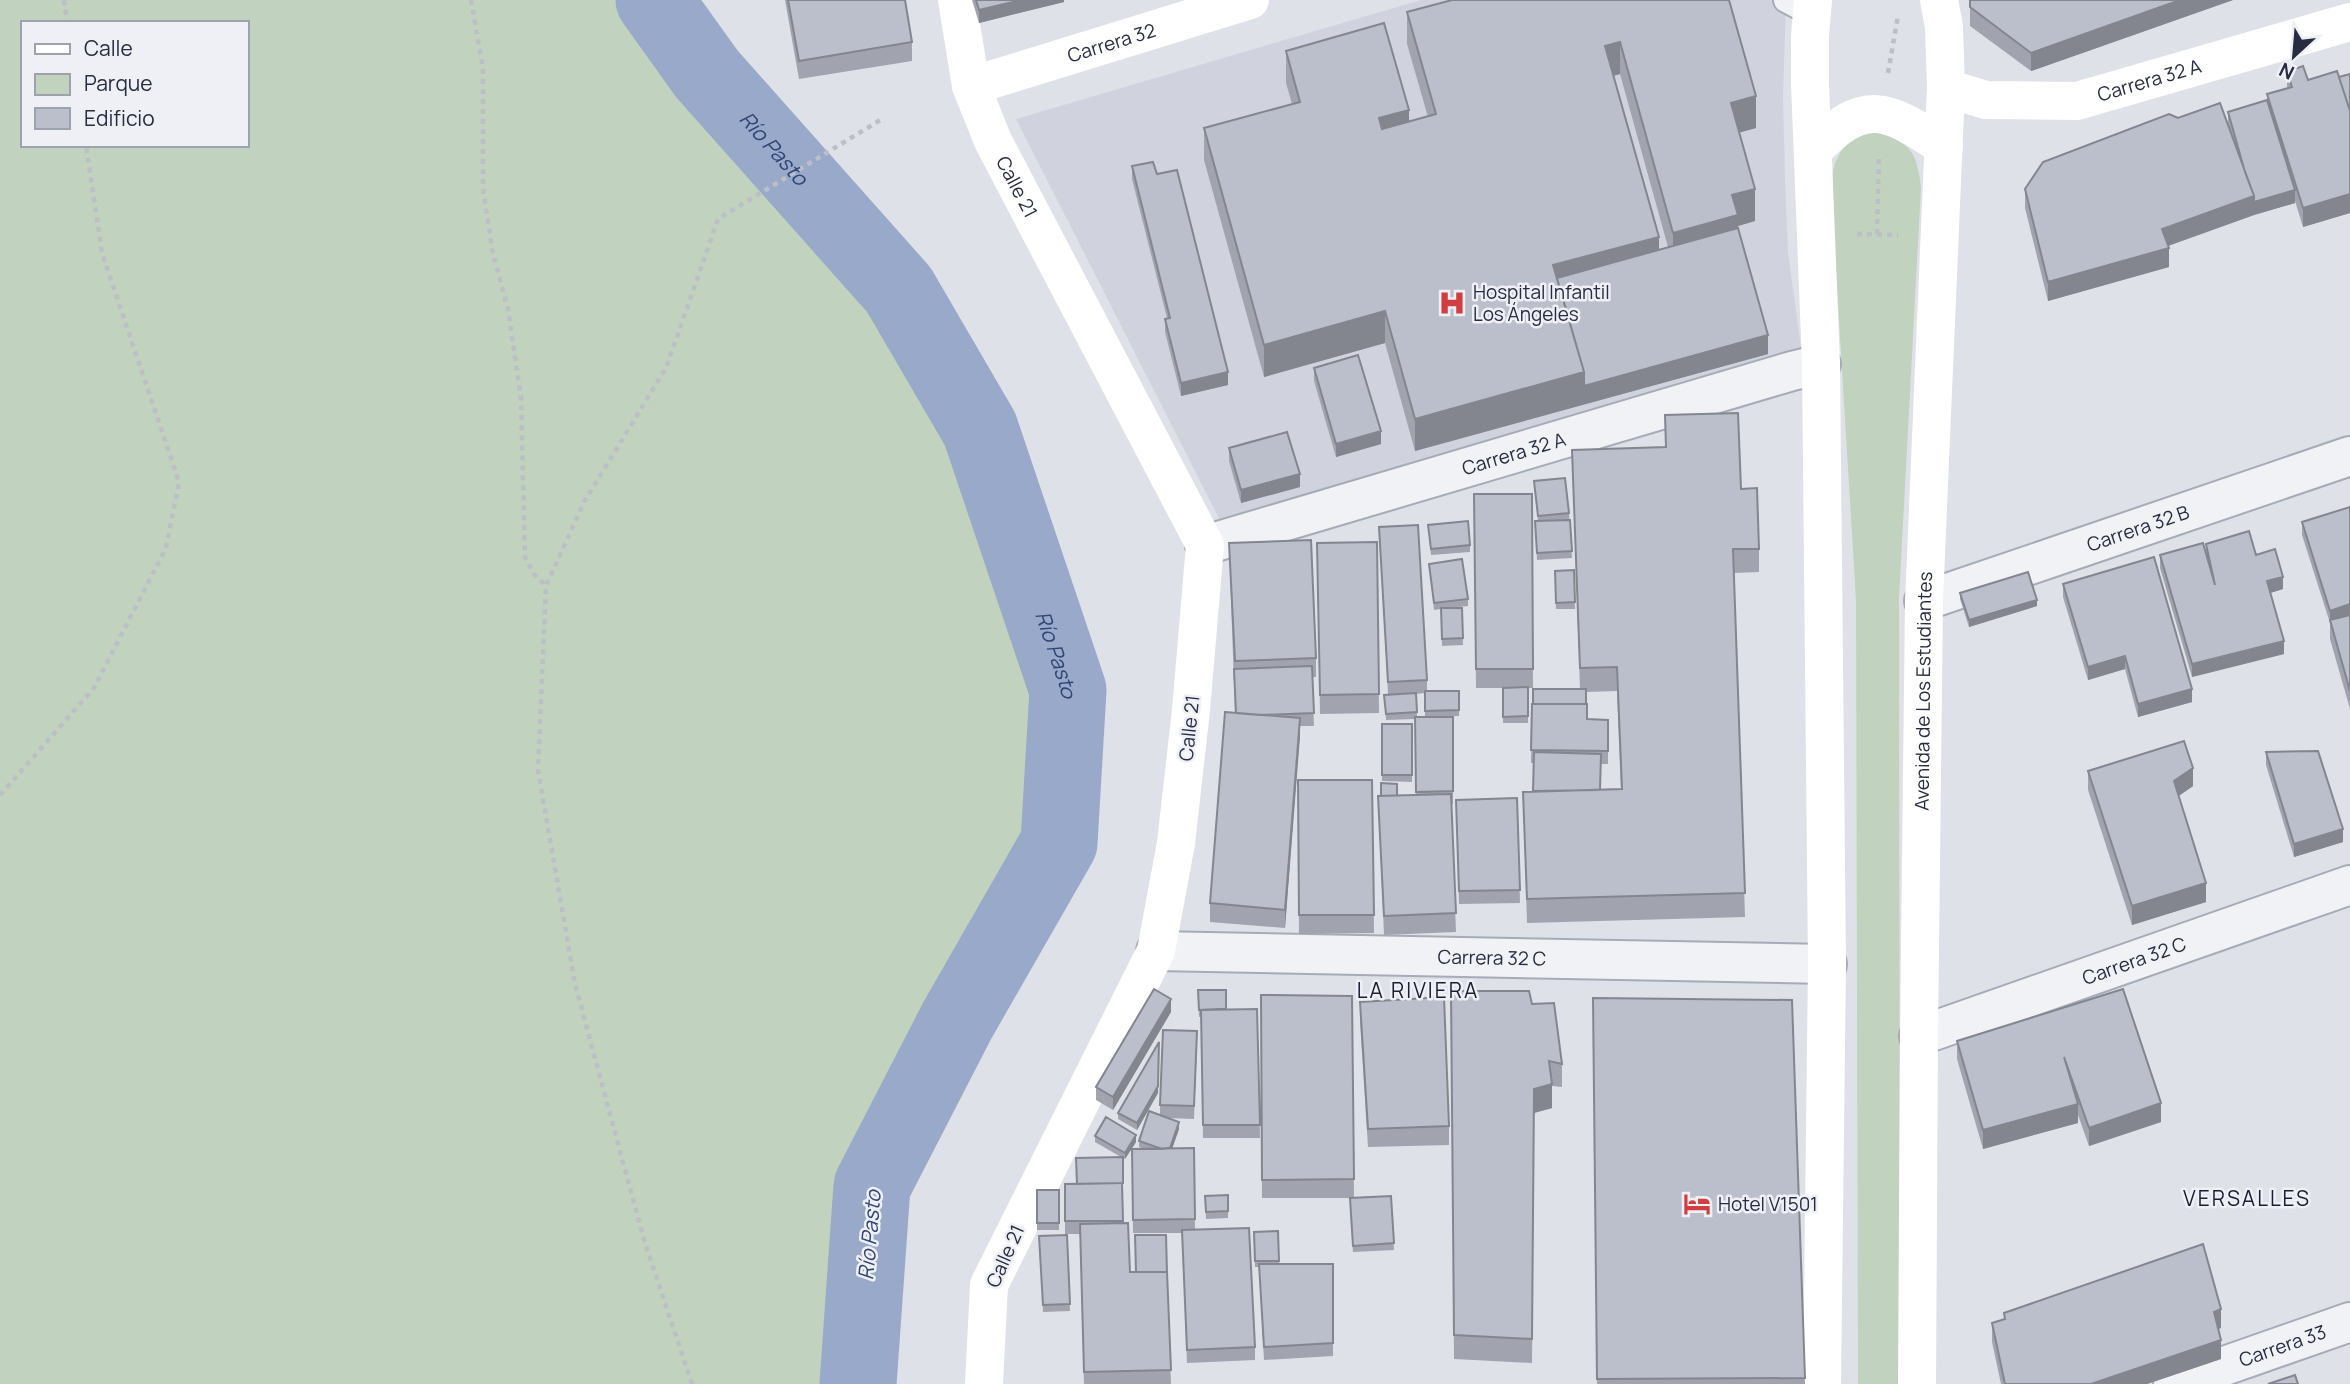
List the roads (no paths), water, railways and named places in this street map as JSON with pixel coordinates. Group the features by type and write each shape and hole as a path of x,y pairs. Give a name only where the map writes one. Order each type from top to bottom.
{"main road":[{"name":"Calle 21","path":"957,0 971,86 993,141 1205,545 1176,843 1156,951 989,1285 985,1384"},
{"name":"Carrera 32","path":"971,86 1250,0"},
{"name":"Avenida de Los Estudiantes","path":"1917,1384 1924,601 1946,88 1944,27 1940,0"},
{"path":"1804,5 1810,36 1821,365 1826,964 1822,1384"},
{"name":"Carrera 32 A","path":"1946,88 1986,100 2077,101 2350,22"},
{"path":"1813,151 1833,129 1852,118 1872,114 1895,117 1944,147"}],"street":[{"name":"Carrera 32 A","path":"1205,545 1779,375 1821,365"},
{"name":"Carrera 32 B","path":"1924,601 2350,456"},
{"name":"Carrera 32 C","path":"1919,1036 2350,885"},
{"name":"Carrera 32 C","path":"1156,951 1826,964"},
{"name":"Carrera 33","path":"2173,1384 2350,1322"}],"waterway":[{"name":"Río Pasto","path":"654,0 707,74 899,290 980,429 1068,690 1059,843 957,1021 872,1186 858,1384"}],"place":[{"name":"Hospital Infantil Los Ángeles","path":"1452,303"},
{"name":"Hotel V1501","path":"1697,1204"}],"district":[{"name":"LA RIVIERA","path":"1418,991"},
{"name":"VERSALLES","path":"2247,1199"}]}
